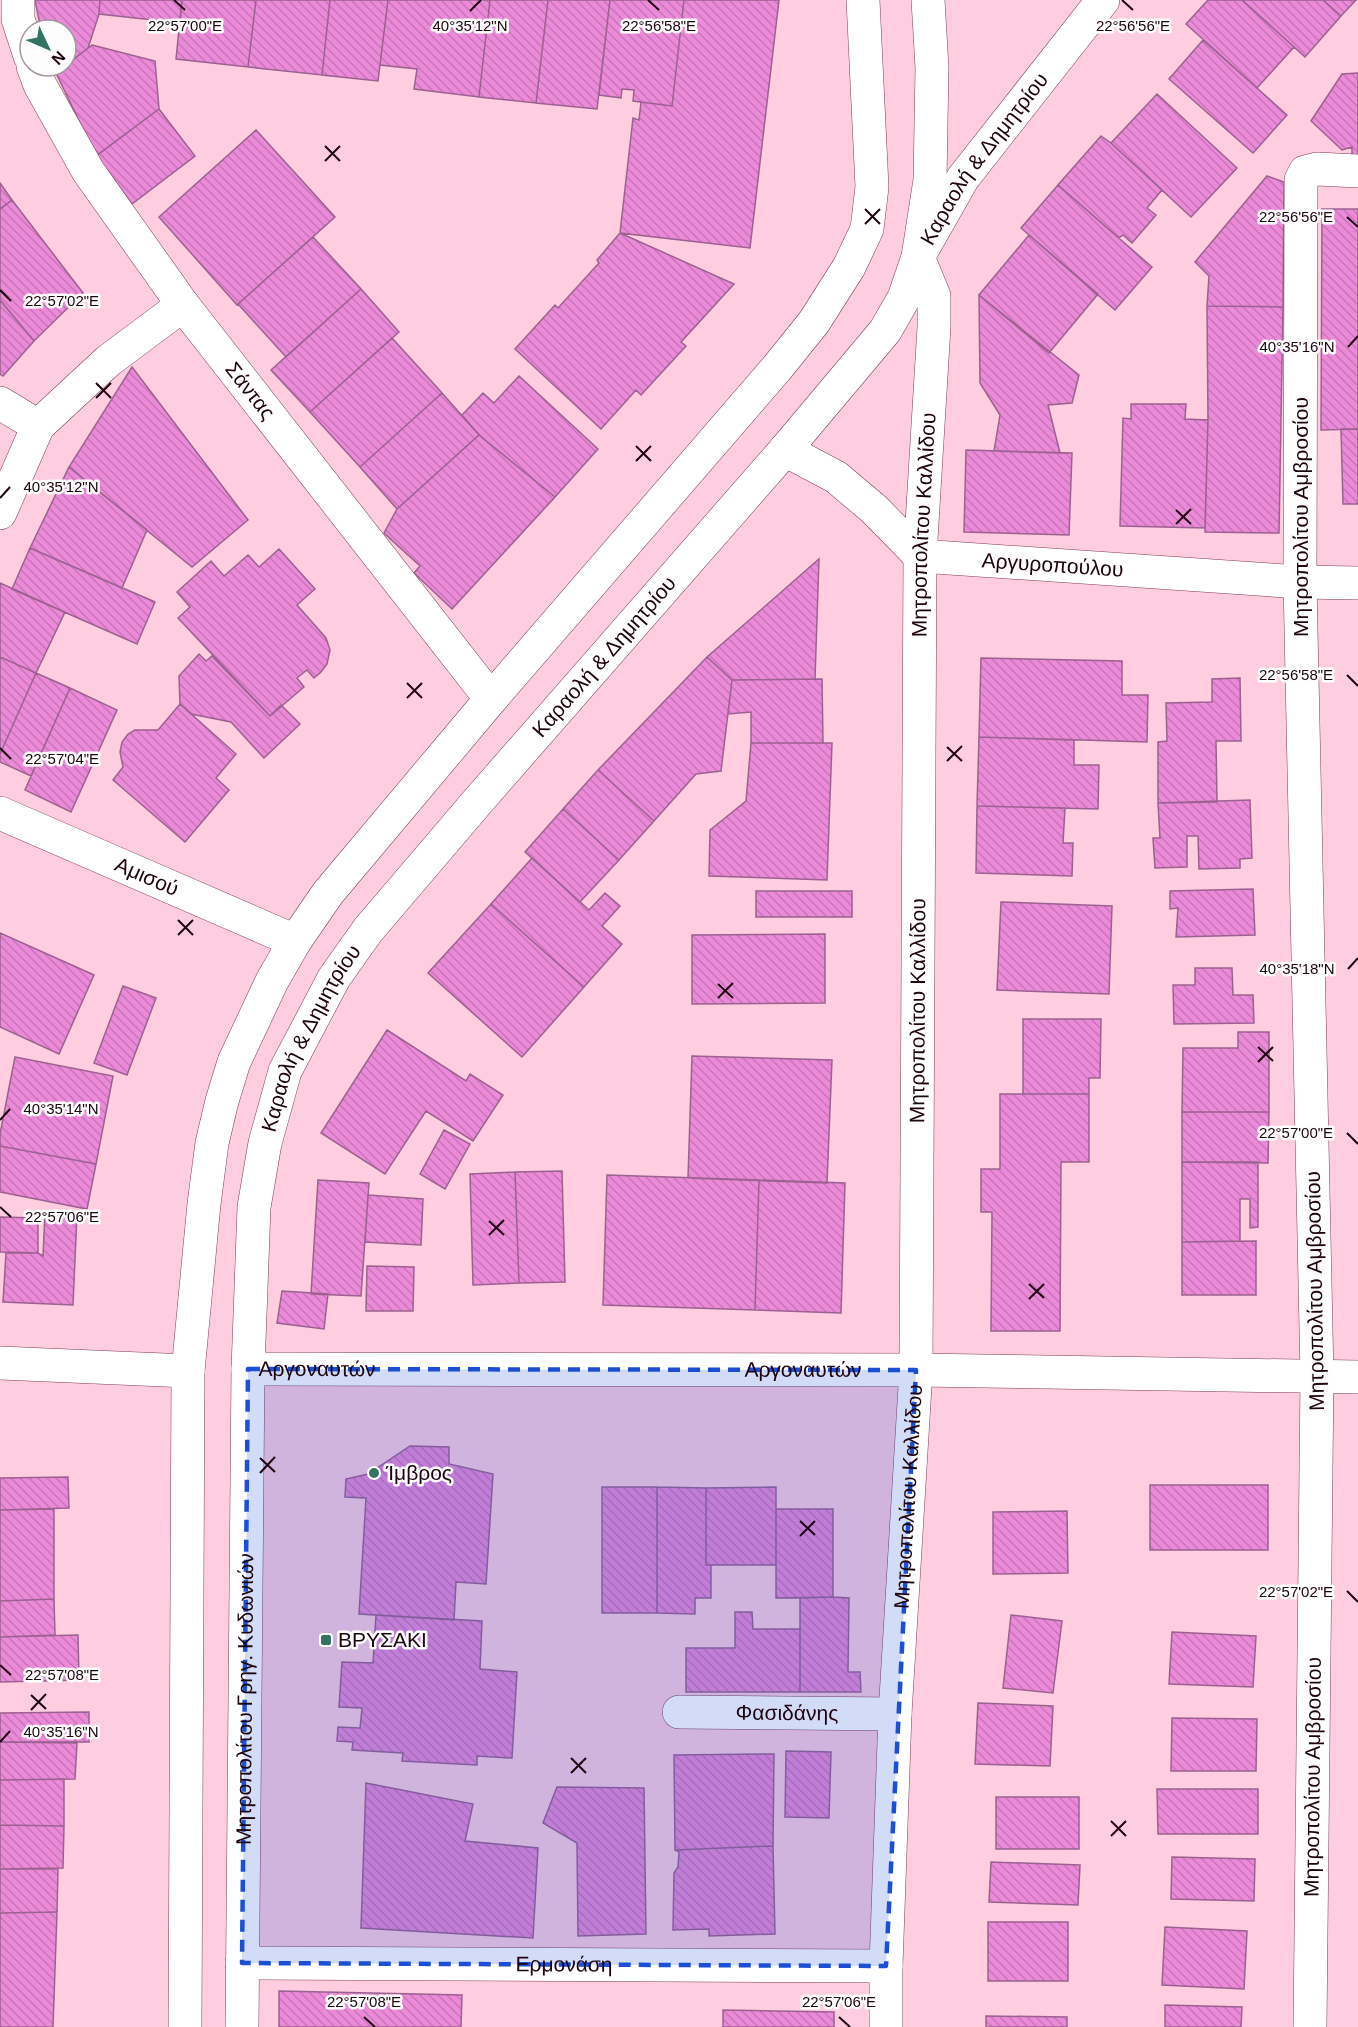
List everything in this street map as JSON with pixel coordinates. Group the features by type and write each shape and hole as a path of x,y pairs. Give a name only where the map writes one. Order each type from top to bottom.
{"street":[{"path":"18,0 18,18"},
{"path":"185,2027 188,1371 212,1143 234,1062 252,1021 295,941 328,893 491,699 777,369 814,322 849,267 867,229 872,187 863,0"},
{"path":"918,257 930,180 932,68 928,0"},
{"name":"Καραολή & Δημητρίου","path":"248,1369 254,1207 265,1143 285,1071 334,978 368,930 408,882 785,450 885,331 904,298 918,257 963,178 1103,0"},
{"name":"Σάντας","path":"37,78 88,171 183,305 491,699"},
{"name":"Μητροπολίτου Αμβροσίου","path":"1310,2027 1317,1376 1300,582 1301,180 1305,172 1317,169 1358,171"},
{"name":"Μητροπολίτου Καλλίδου","path":"886,2027 886,1965 896,1714 916,1370 920,556 934,327 934,296 918,257"},
{"path":"0,513 38,426 108,361 183,305"},
{"path":"0,404 38,426"},
{"path":"785,450 815,464 843,482 874,509 920,556"},
{"name":"Αργυροπούλου","path":"920,556 1300,582 1358,583"},
{"name":"Αμισού","path":"0,813 295,941"},
{"path":"0,1363 188,1371"},
{"name":"Αργοναυτών","path":"248,1369 916,1370 1358,1377"},
{"name":"Μητροπολίτου Γρηγ. Κυδωνιών","path":"242,2027 248,1369"},
{"name":"Φασιδάνης","path":"679,1712 896,1714"},
{"name":"Ερμονάση","path":"242,1963 886,1965"}],"highlighted area":[{"path":"248,1369 916,1370 886,1966 242,1963"}],"building":[{"path":"35,0 100,0 99,14 88,48 78,56 78,18 39,18"},
{"path":"100,0 182,0 180,23 99,14"},
{"path":"182,0 256,0 248,67 176,59"},
{"path":"256,0 330,0 322,75 248,67"},
{"path":"330,0 388,0 378,81 322,75"},
{"path":"388,0 490,0 479,97 414,89 417,69 380,65"},
{"path":"490,0 548,0 536,103 479,97"},
{"path":"548,0 610,0 597,109 536,103"},
{"path":"610,0 684,0 672,106 633,101 634,90 622,89 621,98 599,95"},
{"path":"684,0 779,0 750,248 620,233 633,118 639,120 641,102 672,106"},
{"path":"1208,0 1242,0 1294,47 1257,88 1186,24"},
{"path":"1242,0 1323,0 1341,16 1305,57"},
{"path":"1323,0 1356,0 1341,16"},
{"path":"1203,40 1287,115 1253,153 1169,79"},
{"path":"92,45 155,61 159,109 96,156 58,78 78,78 78,56"},
{"path":"1358,73 1358,163 1352,163 1352,147 1342,150 1311,121 1342,74"},
{"path":"1157,94 1237,168 1191,217 1111,143"},
{"path":"159,109 195,156 132,204 96,156"},
{"path":"256,130 335,217 237,305 159,217"},
{"path":"1101,136 1162,190 1147,208 1156,215 1132,243 1123,235 1119,238 1058,185"},
{"path":"1267,176 1284,182 1283,307 1207,306 1209,276 1195,262"},
{"path":"0,183 12,200 0,209"},
{"path":"1058,185 1152,267 1115,310 1021,228"},
{"path":"12,200 83,293 34,341 0,300 0,209"},
{"path":"1322,209 1358,209 1358,429 1321,430"},
{"path":"620,233 734,284 681,342 686,346 641,395 636,390 601,429 515,349 555,305 558,308 599,263 597,260"},
{"path":"1029,235 1098,294 1049,353 979,295"},
{"path":"313,237 361,289 286,357 238,304"},
{"path":"361,289 399,332 310,412 271,370"},
{"path":"979,295 1079,375 1072,403 1048,405 1060,453 994,451 1000,415 980,383"},
{"path":"0,300 34,341 3,376 0,374"},
{"path":"1207,306 1283,307 1279,533 1205,532 1208,420"},
{"path":"392,338 442,393 360,467 310,412"},
{"path":"132,367 248,520 192,567 69,467"},
{"path":"519,376 598,449 555,497 479,435 462,415 483,393 494,403"},
{"path":"442,393 479,435 397,509 360,467"},
{"path":"1131,404 1186,404 1185,419 1208,420 1205,528 1120,526 1123,418 1131,419"},
{"path":"1341,429 1358,429 1358,504 1343,504"},
{"path":"479,435 555,497 452,609 414,573 420,566 384,533 397,509"},
{"path":"966,450 1072,453 1069,535 964,532"},
{"path":"69,467 147,530 122,588 30,548"},
{"path":"30,548 155,602 137,644 12,589"},
{"path":"279,549 315,589 297,605 326,638 330,650 327,664 321,672 314,678 307,670 297,678 304,687 270,716 178,618 190,607 177,592 211,561 224,576 248,555 259,567"},
{"path":"819,559 815,679 732,680 707,657"},
{"path":"0,583 65,612 36,673 0,657"},
{"path":"199,654 206,661 212,656 270,716 281,705 300,724 264,758 231,722 191,714 180,704 179,676"},
{"path":"0,657 36,673 0,754"},
{"path":"707,657 732,680 721,771 696,774 654,821 598,770"},
{"path":"981,658 1122,661 1122,695 1148,695 1147,742 979,737"},
{"path":"36,673 70,688 31,776 0,762 0,754"},
{"path":"1240,678 1241,741 1216,741 1217,802 1158,803 1158,742 1167,741 1166,703 1212,702 1212,679"},
{"path":"822,679 823,743 751,743 751,712 728,714 732,680"},
{"path":"70,688 117,710 71,812 25,790"},
{"path":"180,704 236,754 216,778 229,790 185,842 113,780 123,767 120,752 122,742 128,734 135,730 158,730"},
{"path":"979,737 1074,740 1074,765 1099,765 1098,809 977,806"},
{"path":"751,743 832,743 827,880 709,876 710,830 746,801"},
{"path":"598,770 654,821 619,860 563,809"},
{"path":"1250,800 1252,858 1240,859 1240,868 1199,869 1198,836 1187,836 1187,867 1155,868 1153,838 1160,838 1158,803"},
{"path":"977,806 1065,808 1063,843 1073,843 1072,876 976,873"},
{"path":"563,809 619,860 580,902 525,852"},
{"path":"532,858 589,910 605,893 620,906 602,926 622,944 584,987 491,904"},
{"path":"1253,889 1255,935 1176,937 1178,908 1170,909 1170,891"},
{"path":"756,891 852,891 852,917 756,917"},
{"path":"1001,902 1112,906 1109,994 997,990"},
{"path":"491,904 584,987 522,1057 428,973"},
{"path":"0,933 94,975 59,1054 0,1027"},
{"path":"825,934 825,1003 692,1004 692,935"},
{"path":"1195,968 1232,968 1233,995 1253,995 1254,1023 1174,1024 1173,985 1195,985"},
{"path":"123,986 156,998 127,1075 94,1063"},
{"path":"1023,1019 1101,1019 1100,1078 1089,1078 1089,1094 1023,1094"},
{"path":"387,1030 466,1081 470,1074 503,1095 473,1141 426,1111 385,1174 321,1133"},
{"path":"1238,1032 1269,1032 1269,1112 1182,1112 1183,1048 1238,1048"},
{"path":"692,1056 832,1060 827,1183 688,1178"},
{"path":"15,1057 113,1076 96,1164 0,1146 0,1134"},
{"path":"1000,1094 1089,1094 1089,1162 1061,1162 1060,1331 991,1331 992,1212 981,1212 981,1169 1000,1169"},
{"path":"1182,1112 1269,1112 1268,1163 1182,1162"},
{"path":"444,1130 470,1144 445,1189 420,1174"},
{"path":"0,1146 96,1164 87,1209 0,1192"},
{"path":"1182,1162 1258,1162 1258,1227 1250,1228 1250,1199 1240,1199 1240,1241 1182,1242"},
{"path":"562,1171 565,1282 519,1283 515,1172"},
{"path":"515,1172 519,1283 473,1285 470,1174"},
{"path":"607,1175 759,1180 755,1310 603,1305"},
{"path":"318,1180 369,1183 361,1296 311,1294"},
{"path":"759,1180 845,1183 841,1313 755,1310"},
{"path":"368,1195 423,1199 421,1245 365,1242"},
{"path":"45,1213 77,1214 73,1305 3,1302 6,1253 38,1253 43,1256"},
{"path":"0,1217 38,1218 38,1253 0,1252"},
{"path":"1256,1241 1256,1295 1182,1295 1182,1242"},
{"path":"367,1266 414,1267 413,1311 366,1311"},
{"path":"282,1291 328,1294 324,1329 277,1323"},
{"path":"410,1446 449,1447 449,1464 493,1474 486,1584 456,1582 454,1620 359,1614 366,1498 345,1497 346,1479 368,1474"},
{"path":"68,1477 69,1508 0,1510 0,1478"},
{"path":"1150,1485 1268,1485 1268,1550 1150,1550"},
{"path":"602,1487 657,1487 657,1613 602,1613"},
{"path":"657,1487 706,1488 706,1565 711,1565 711,1598 695,1598 695,1614 657,1613"},
{"path":"776,1487 776,1565 706,1565 706,1488"},
{"path":"54,1509 54,1599 0,1601 0,1510"},
{"path":"776,1509 833,1509 833,1597 776,1598"},
{"path":"1067,1511 1068,1573 993,1574 993,1512"},
{"path":"800,1598 849,1598 848,1672 860,1672 861,1692 800,1692"},
{"path":"54,1599 55,1635 0,1637 0,1601"},
{"path":"735,1612 752,1612 753,1629 800,1629 800,1692 686,1692 686,1648 735,1648"},
{"path":"376,1615 482,1621 480,1669 517,1672 512,1758 477,1756 477,1765 402,1761 403,1753 352,1750 353,1742 337,1741 338,1727 360,1728 362,1708 339,1707 342,1662 373,1663"},
{"path":"1011,1615 1062,1621 1053,1693 1003,1688"},
{"path":"1172,1632 1256,1636 1253,1687 1169,1684"},
{"path":"78,1635 79,1680 0,1682 0,1637"},
{"path":"978,1703 1053,1706 1050,1766 975,1764"},
{"path":"89,1712 89,1742 0,1742 0,1713"},
{"path":"1172,1718 1257,1719 1256,1771 1171,1771"},
{"path":"0,1742 77,1743 75,1779 0,1780"},
{"path":"786,1751 831,1752 829,1818 785,1817"},
{"path":"774,1754 773,1846 675,1850 674,1755"},
{"path":"64,1779 64,1826 0,1825 0,1780"},
{"path":"366,1783 473,1804 465,1841 538,1848 533,1938 361,1928"},
{"path":"557,1787 644,1788 646,1934 578,1936 577,1843 543,1823"},
{"path":"1157,1789 1258,1789 1258,1834 1158,1834"},
{"path":"996,1797 1079,1797 1079,1849 996,1849"},
{"path":"0,1825 64,1826 63,1868 0,1869"},
{"path":"773,1846 775,1934 709,1936 709,1929 673,1930 674,1873 678,1867 679,1852 675,1850"},
{"path":"1172,1857 1255,1859 1254,1901 1171,1899"},
{"path":"991,1862 1080,1865 1078,1905 989,1902"},
{"path":"0,1869 58,1869 57,1912 0,1913"},
{"path":"57,1912 53,2027 0,2027 0,1913"},
{"path":"988,1922 1068,1922 1068,1981 988,1981"},
{"path":"1165,1927 1247,1931 1244,1989 1162,1985"},
{"path":"279,1991 462,1995 461,2027 279,2027"},
{"path":"1165,2005 1242,2007 1241,2027 1165,2027"},
{"path":"723,2010 834,2012 834,2027 723,2027"},
{"path":"986,2016 1067,2017 1067,2027 986,2027"}],"place":[{"name":"Ίμβρος","path":"374,1473"},
{"name":"ΒΡΥΣΑΚΙ","path":"326,1640"}]}
